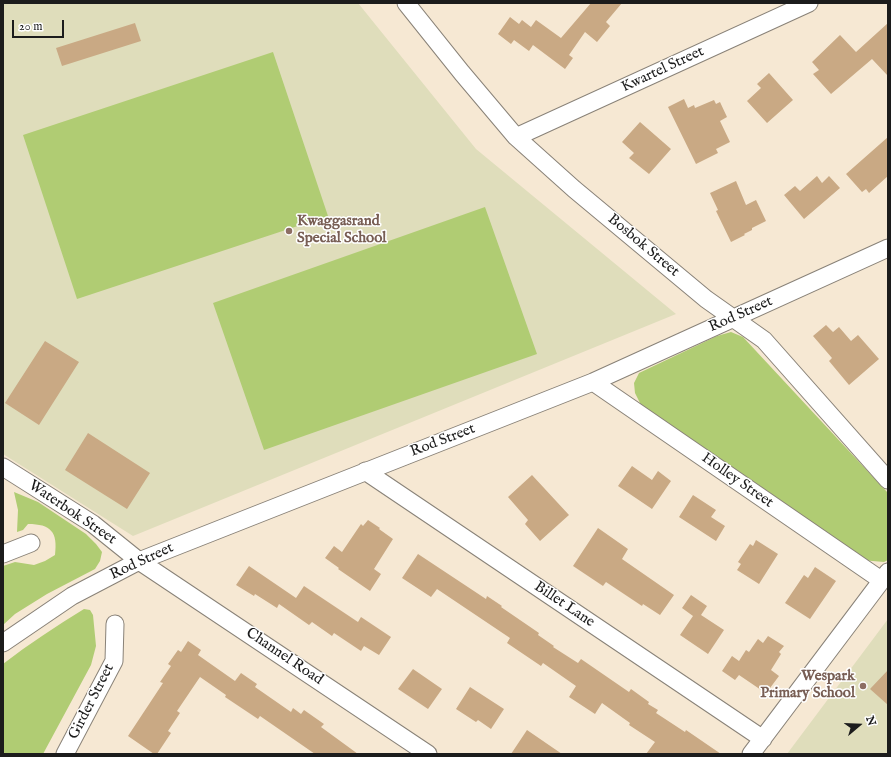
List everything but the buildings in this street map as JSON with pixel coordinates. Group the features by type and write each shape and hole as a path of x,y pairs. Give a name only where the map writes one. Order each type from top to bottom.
{"street":[{"name":"Bosbok Street","path":"406,3 516,137 574,189 706,299 764,340 888,480"},
{"name":"Kwartel Street","path":"516,137 809,3"},
{"name":"Rod Street","path":"3,643 72,596 139,561 593,382 888,248"},
{"name":"Holley Street","path":"593,382 884,576"},
{"name":"Waterbok Street","path":"3,467 93,524 139,561"},
{"name":"Billet Lane","path":"365,471 763,739"},
{"path":"3,554 31,543"},
{"name":"Channel Road","path":"139,561 428,754"},
{"path":"751,754 884,576"},
{"name":"Girder Street","path":"65,754 114,660 115,624"}],"shaded area":[{"name":"Kwaggasrand Special School","path":"3,3 358,3 476,149 676,314 133,536 3,454"},
{"name":"Wespark Primary School","path":"888,619 888,754 787,754"}],"green space":[{"path":"273,52 328,216 77,299 23,135"},
{"path":"485,207 537,354 264,450 213,303"},
{"path":"731,332 743,337 888,493 888,560 884,562 861,560 644,411 635,393 634,383 639,373 717,336"},
{"path":"14,492 38,502 86,534 102,552 100,561 95,569 47,594 15,614 3,625 3,566 15,562 34,565 55,555 56,547 54,535 47,528 42,526 28,524 23,530 17,532 18,510"},
{"path":"84,609 90,610 93,615 96,646 91,665 43,754 3,754 3,664 43,635"}],"place":[{"name":"Kwaggasrand Special School","path":"289,231"},
{"name":"Wespark Primary School","path":"863,686"}]}
